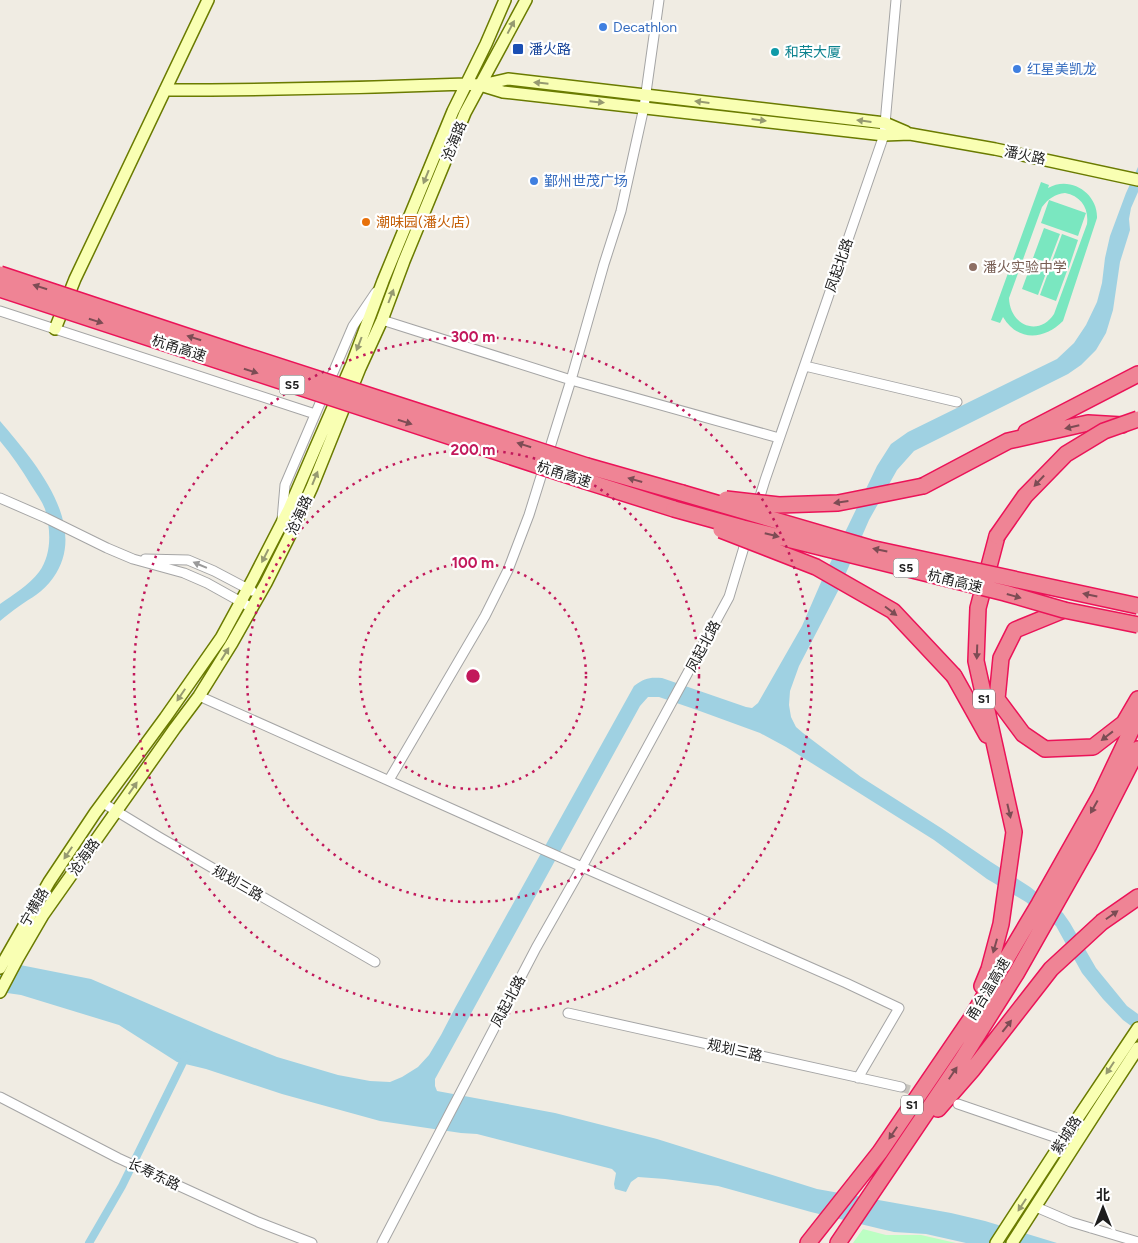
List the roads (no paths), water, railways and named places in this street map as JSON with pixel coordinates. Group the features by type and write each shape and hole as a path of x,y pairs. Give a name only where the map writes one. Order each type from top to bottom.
{"highway":[{"name":"杭甬高速","path":"0,274 560,457 682,494 870,548 1138,606"},
{"name":"杭甬高速","path":"0,289 674,509 1005,593 1064,610 1138,625"},
{"path":"682,494 779,505 838,503 923,486 1138,374"},
{"name":"S1","path":"970,1020 989,969 1001,924 1014,832 976,661 978,608 997,536 1025,496 1066,454 1104,431 1138,419"},
{"path":"1008,441 1088,423 1138,425"},
{"path":"674,509 730,534 816,567 893,611 954,676 995,749"},
{"path":"1064,610 1015,630 1001,658 997,699 1023,734 1045,749 1093,747 1124,723 1138,699"},
{"name":"甬台温高速","path":"838,1243 961,1061 1016,974 1042,928 1053,894 1138,716"},
{"name":"甬台温高速","path":"808,1243 880,1152 970,1020 1039,904 1053,894 1090,845 1138,749"},
{"name":"S1","path":"896,1157 973,1069 1051,969 1102,922 1138,897"}],"main road":[{"path":"55,329 75,279 208,0"},
{"name":"沧海路","path":"95,813 160,726 221,638 289,509 352,364 383,281 453,111 505,0"},
{"name":"沧海路","path":"0,968 13,955 43,915 174,728 199,696 252,608 290,535 312,487 360,368 382,320 404,261 465,113 526,0"},
{"name":"潘火路","path":"480,85 508,79 646,95 884,129 995,149 1138,180"},
{"name":"潘火路","path":"165,90 363,88 466,84 480,85 502,92 884,129"},
{"name":"宁横路","path":"13,955 49,882 95,813"},
{"name":"沧海路","path":"0,992 13,955"},
{"name":"紫城路","path":"996,1243 1138,1028"},
{"name":"紫城路","path":"1012,1243 1138,1048"}],"street":[{"path":"389,780 485,616 508,570 529,515 621,211 644,107 659,0"},
{"name":"凤起北路","path":"382,1243 536,948 582,868 729,598 765,480 884,129 896,0"},
{"path":"281,524 286,486 315,414 353,326 383,281"},
{"path":"0,311 315,414"},
{"path":"382,320 571,380 779,438"},
{"path":"805,366 957,402"},
{"path":"0,498 133,559 184,573 207,583 252,608"},
{"path":"133,559 188,560 214,570 259,595"},
{"path":"199,696 899,1008 858,1078"},
{"name":"规划三路","path":"102,803 375,962"},
{"name":"规划三路","path":"568,1013 901,1087"},
{"name":"长寿东路","path":"0,1097 118,1158 258,1222 312,1243"},
{"path":"958,1104 1063,1140"},
{"path":"1033,1212 1138,1242"}],"water":[{"path":"1138,167 1138,192 1131,208 1130,230 1120,262 1113,310 1106,333 1096,350 1081,365 1068,374 914,451 897,470 869,520 839,589 799,666 790,691 789,705 791,717 796,727 803,733 861,777 1030,887 1063,913 1096,968 1127,1006 1138,1014 1138,1031 1123,1020 1082,973 1056,926 1026,902 987,879 934,840 786,747 760,733 697,710 659,697 648,697 640,706 435,1079 437,1091 555,1113 657,1139 817,1189 951,1213 985,1221 1057,1243 966,1243 926,1234 894,1232 811,1212 718,1186 665,1179 638,1177 631,1182 626,1192 615,1189 616,1173 612,1169 477,1134 380,1121 282,1094 206,1069 177,1062 119,1025 21,995 0,992 0,961 91,979 277,1057 338,1075 370,1081 390,1082 418,1067 429,1055 441,1035 634,686 647,679 662,678 746,707 752,708 758,703 802,626 877,466 891,444 908,432 1057,359 1074,343 1086,325 1097,302 1110,236"},
{"path":"0,421 28,455 53,494 62,515 65,537 63,558 53,578 41,591 0,621 0,604 31,581 43,565 48,550 49,533 47,517 42,503 17,463 0,441"}],"waterway":[{"path":"89,1243 122,1186 186,1056"}],"tunnel":[{"path":"901,1087 923,1094"}],"place":[{"name":"Decathlon","path":"603,27"},
{"name":"潘火路","path":"518,49"},
{"name":"和荣大厦","path":"775,52"},
{"name":"红星美凯龙","path":"1017,69"},
{"name":"鄞州世茂广场","path":"534,181"},
{"name":"潮味园(潘火店)","path":"366,222"},
{"name":"潘火实验中学","path":"973,267"}]}
